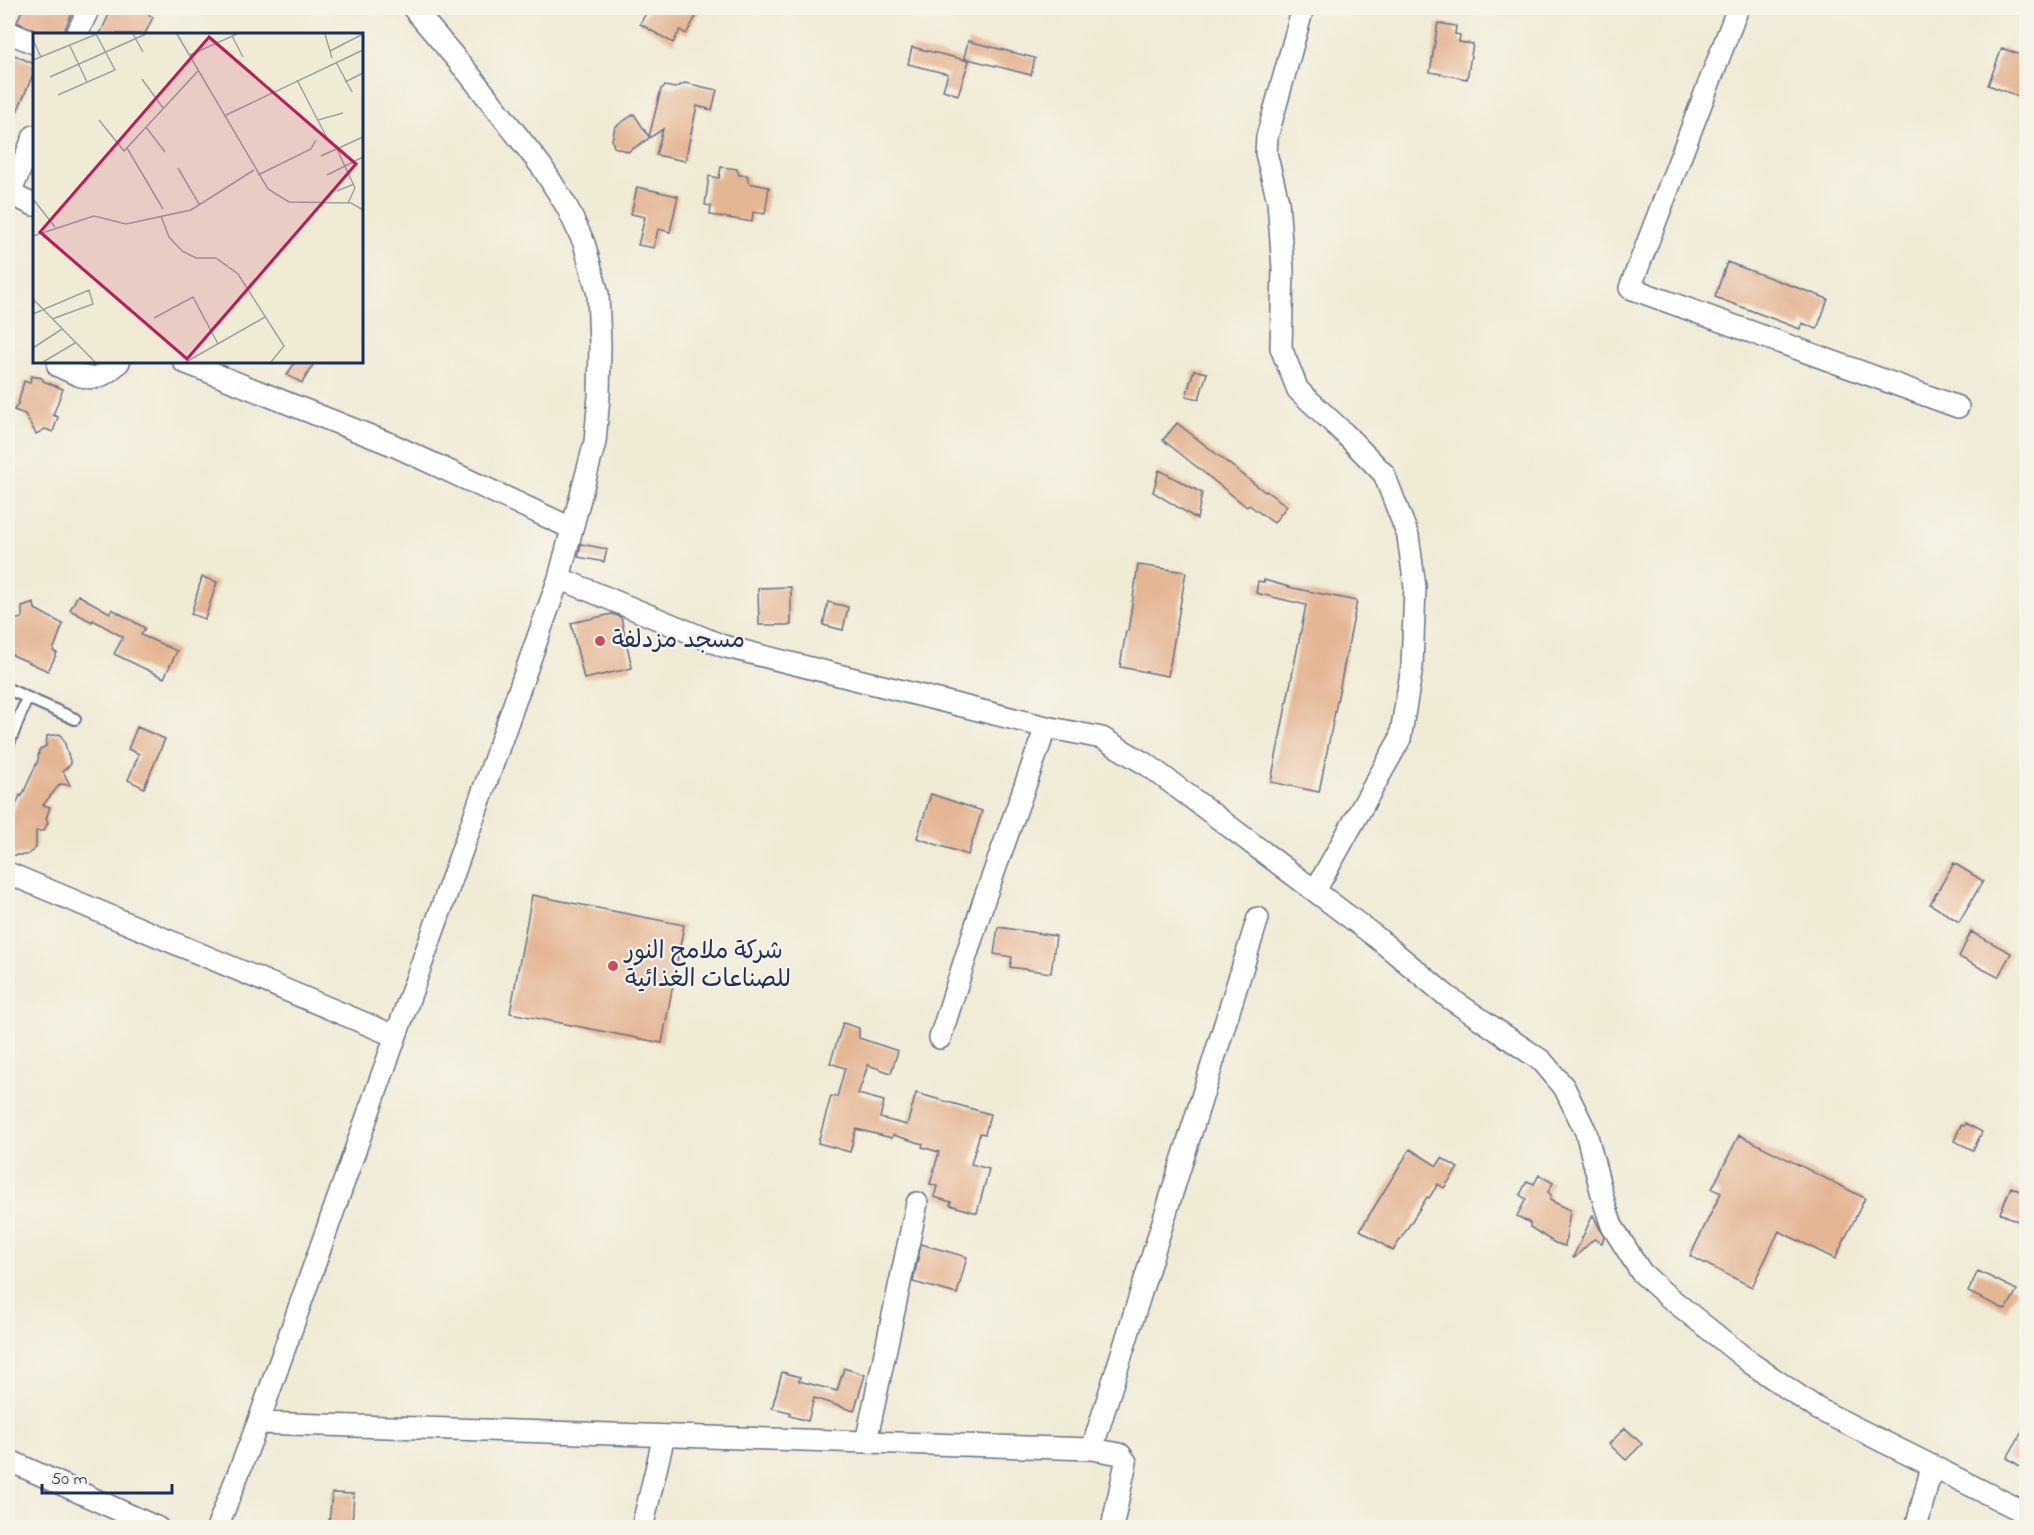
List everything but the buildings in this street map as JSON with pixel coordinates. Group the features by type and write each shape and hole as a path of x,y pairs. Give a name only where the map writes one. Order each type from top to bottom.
{"street":[{"path":"77,33 89,8"},
{"path":"217,1527 258,1423 559,578 595,442 599,396 598,294 584,243 567,207 542,167 469,74 413,8"},
{"path":"1303,8 1267,137 1266,153 1278,201 1283,269 1281,348 1298,390 1384,474 1408,536 1415,587 1412,667 1400,739 1315,891"},
{"path":"1738,8 1630,288 1958,407"},
{"path":"8,32 33,43"},
{"path":"33,138 9,194 33,205"},
{"path":"58,366 82,377 94,378 106,375 118,363"},
{"path":"187,363 393,445 571,528"},
{"path":"559,578 723,646 1046,727 1102,738 1149,766 1376,938 1448,997 1542,1061 1564,1087 1586,1132 1612,1226 1641,1272 1665,1294 1752,1364 1818,1409 2026,1513"},
{"path":"940,1038 984,900 1046,727"},
{"path":"8,873 395,1035"},
{"path":"1092,1449 1258,918"},
{"path":"866,1442 917,1203"},
{"path":"258,1423 1092,1449 1120,1454 1126,1461 1112,1527"},
{"path":"642,1527 664,1436"},
{"path":"8,1460 158,1527"},
{"path":"1916,1527 1932,1466"}],"lane":[{"path":"8,689 75,719"},
{"path":"8,746 27,698"}],"place":[{"name":"مسجد مزدلفة","path":"600,641"},
{"name":"شركة ملامح النور للصناعات الغذائية","path":"613,966"}]}
